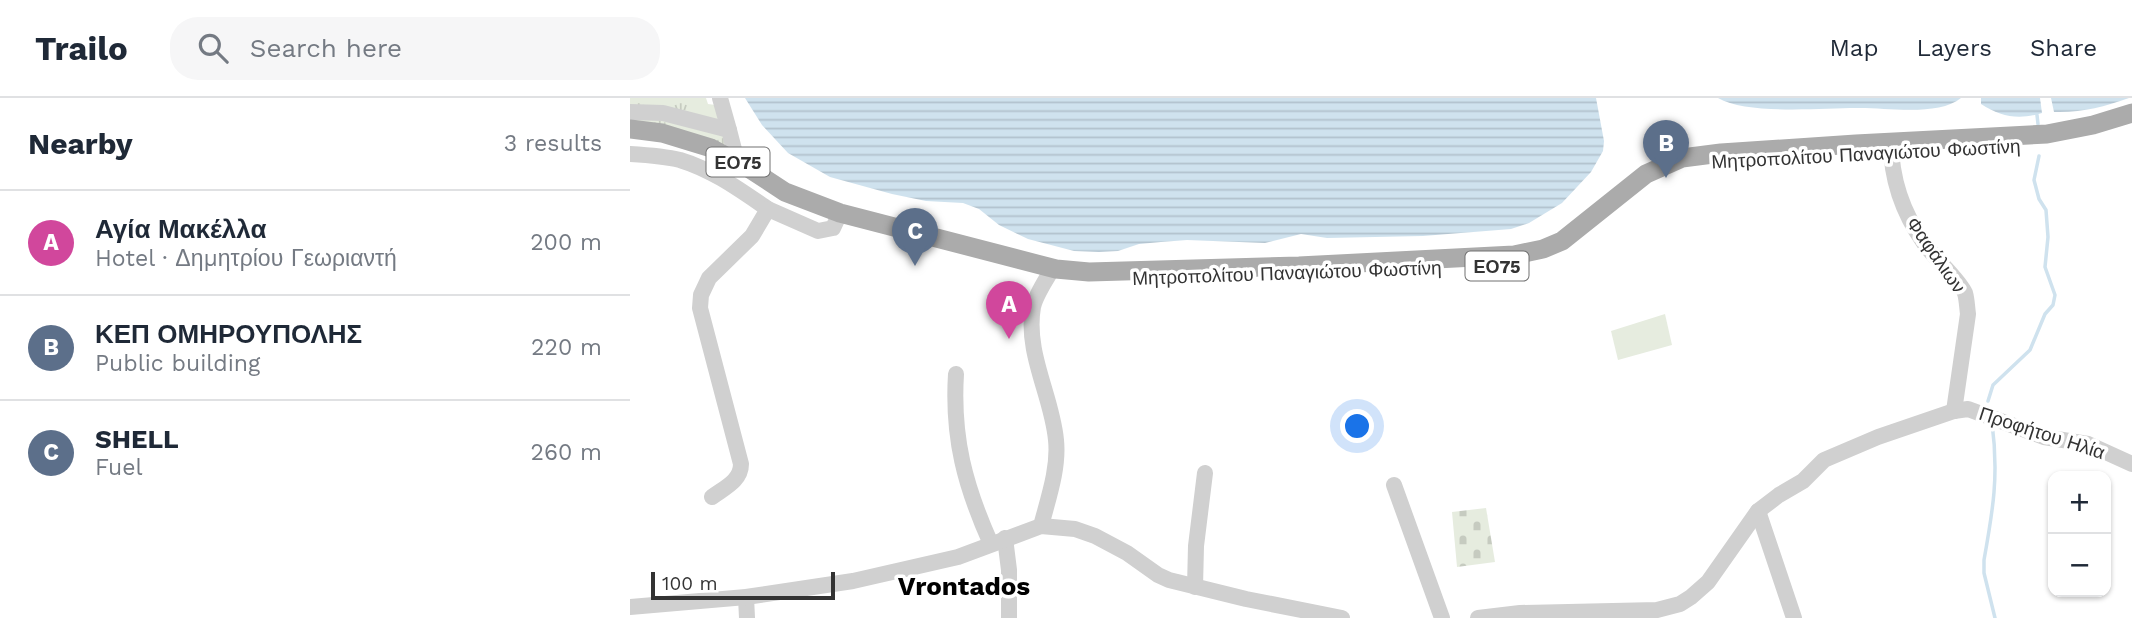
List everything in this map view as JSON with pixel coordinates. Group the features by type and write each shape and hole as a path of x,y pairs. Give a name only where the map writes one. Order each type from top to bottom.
{"main road":[{"name":"Μητροπολίτου Παναγιώτου Φωστίνη","path":"838,218 1086,281 1297,275 1514,264 1544,258 1567,249 1652,181 1685,167 2047,134 2094,125 2132,113"},
{"name":"Μητροπολίτου Παναγιώτου Φωστίνη","path":"1891,147 2049,143 2132,122"},
{"name":"ΕΟ75","path":"630,129 688,139 737,161 786,192 838,218"},
{"name":"ΕΟ75","path":"630,139 660,142 696,151 721,162 781,200 838,218"}],"street":[{"path":"674,98 674,116"},
{"path":"720,98 737,161"},
{"path":"630,112 663,113 729,131"},
{"name":"Φαφάλιων","path":"1891,147 1892,169 1909,218 1932,254 1961,287 1967,302 1968,314 1954,411"},
{"path":"630,154 678,160 694,165 724,180 768,209 818,231 829,230 838,218"},
{"path":"712,497 737,478 741,473 741,464 700,308 701,295 709,278 752,236 768,209"},
{"path":"1041,526 1051,486 1057,444 1054,418 1034,351 1033,306 1050,273"},
{"path":"956,374 956,421 961,459 973,503 998,541 1009,570 1009,618"},
{"name":"Προφήτου Ηλία","path":"1478,618 1520,613 1657,610 1679,604 1708,582 1758,511 1803,481 1818,465 1832,456 1954,411 1968,409 2044,437 2088,444 2131,468"},
{"path":"1195,587 1196,546 1205,473"},
{"path":"1394,485 1442,618"},
{"path":"1758,511 1794,618"},
{"path":"630,607 746,597 853,581 958,557 1041,526 1075,529 1095,536 1127,553 1158,575 1195,587 1342,618"},
{"path":"746,597 747,618"}],"green space":[{"path":"630,98 706,98 708,104 723,106 737,161 630,126"},
{"path":"1665,314 1672,345 1618,360 1611,331"},
{"path":"1486,508 1495,562 1457,567 1452,512"}],"water":[{"path":"745,98 1596,98 1604,141 1603,151 1591,172 1562,203 1529,223 1511,229 1423,236 1327,238 1301,234 1265,243 1187,240 1139,244 1118,251 1074,251 1028,239 999,225 979,209 963,203 926,201 830,177 788,153 762,125"},
{"path":"1718,98 1961,98 1939,107 1910,110 1765,109 1747,107"},
{"path":"1981,98 2040,98 2042,113 2018,117 2003,114 1981,104"},
{"path":"2051,98 2129,98 2092,109 2054,112"}],"waterway":[{"path":"2037,115 2038,124"},
{"path":"1988,401 1993,385 2030,350 2045,314 2053,305 2055,295 2045,267 2048,237 2046,210 2039,199 2034,180 2039,156"},
{"path":"1992,423 1995,476 1984,573 1995,618"}],"place":[{"name":"ΚΕΠ ΟΜΗΡΟΥΠΟΛΗΣ","path":"1666,178"},
{"name":"SHELL","path":"915,266"},
{"name":"Αγία Μακέλλα","path":"1009,339"}],"district":[{"name":"Vrontados","path":"964,586"}]}
